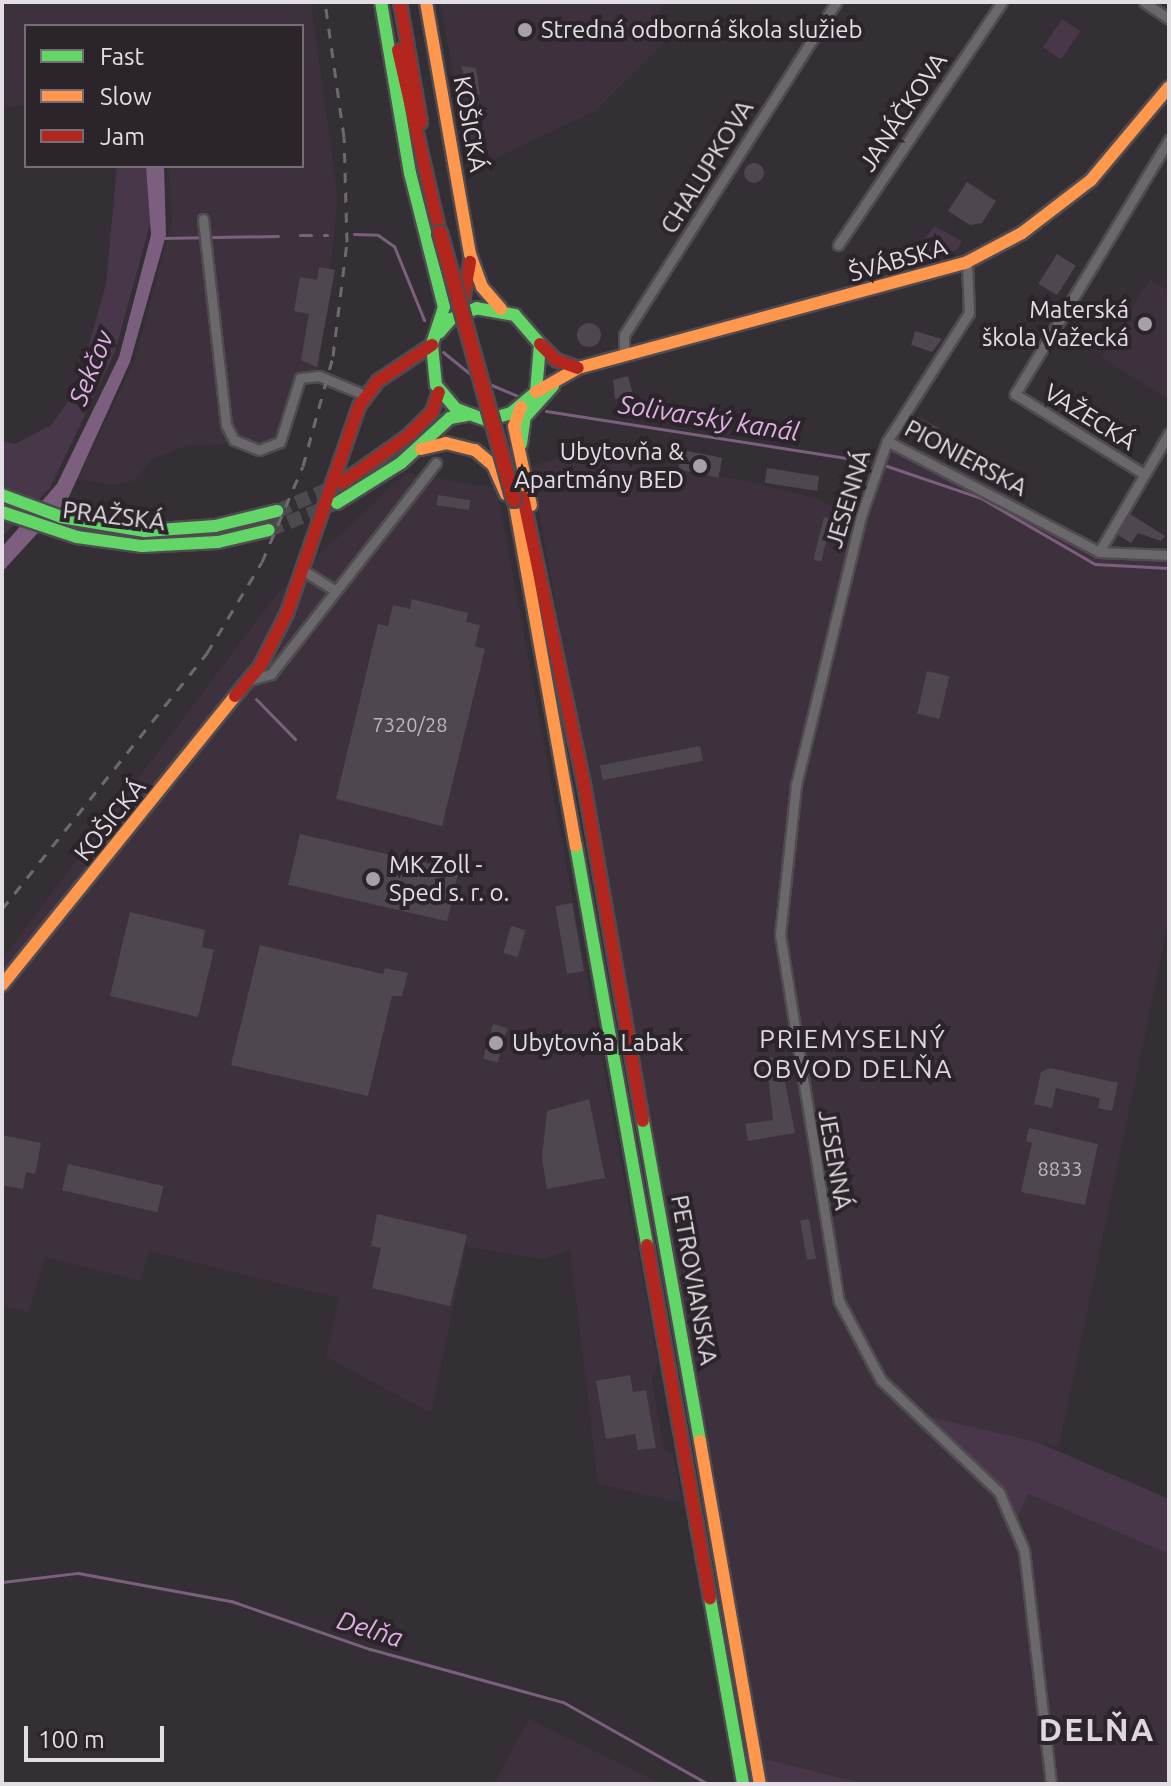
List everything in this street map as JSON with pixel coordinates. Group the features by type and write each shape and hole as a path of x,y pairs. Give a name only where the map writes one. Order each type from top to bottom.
{"main road":[{"path":"342,483 409,435 432,412 437,388 435,339 444,307 410,173 381,2"},
{"path":"390,2 584,784"},
{"path":"400,2 445,232"},
{"name":"KOŠICKÁ","path":"426,2 470,254 482,287 501,309"},
{"name":"ŠVÁBSKA","path":"536,392 578,368 967,262 1022,233 1091,180 1169,87"},
{"name":"KOŠICKÁ","path":"461,313 470,254"},
{"path":"365,395 435,339 461,313 501,309 527,324 540,344 556,360 578,368 525,417 521,457"},
{"path":"540,344 536,392 521,407 514,426 584,784"},
{"path":"398,368 437,388 472,417 492,440 514,497"},
{"name":"KOŠICKÁ","path":"2,985 250,680 274,641 365,395"},
{"path":"337,503 420,449 450,418 521,407"},
{"path":"420,449 446,443 475,450 493,465 514,497"},
{"name":"PRAŽSKÁ","path":"3,496 88,524 182,530 277,511"},
{"name":"PETROVIANSKA","path":"514,497 743,1784"},
{"name":"PRAŽSKÁ","path":"2,512 77,537 182,546 269,530"},
{"name":"PETROVIANSKA","path":"584,784 760,1784"}],"street":[{"name":"CHALUPKOVA","path":"624,356 624,335 836,2"},
{"name":"JANÁČKOVA","path":"838,245 1002,2"},
{"path":"1144,2 1169,19"},
{"name":"VAŽECKÁ","path":"1144,474 1015,394 1169,140"},
{"path":"203,219 226,425 234,440 259,450 280,442 300,378 319,376 365,395"},
{"name":"PIONIERSKA","path":"967,262 969,313 887,441 1099,552 1169,555"},
{"name":"VAŽECKÁ","path":"1099,552 1169,433"},
{"name":"JESENNÁ","path":"887,441 876,470 796,785 782,871 782,956 839,1301 881,1380 999,1492 1024,1550 1051,1784"},
{"name":"KOŠICKÁ","path":"250,680 271,674 436,463"},
{"path":"301,569 336,591"}],"shaded area":[{"path":"2,2 311,2 338,198 318,374 301,374 283,441 186,446 152,459 135,480 116,485 78,479 135,360 172,221 168,168 304,168 304,24 24,24 24,105 2,107"},
{"path":"440,2 659,2 666,41 595,111 471,170"},
{"path":"1062,19 1080,31 1061,59 1043,47"},
{"path":"117,168 147,168 151,220 115,352 50,488 2,537 2,441 15,444 51,425 76,391 106,284"},
{"path":"146,168 164,168 166,235 130,362 67,501 2,572 2,547 57,484 119,357 151,235"},
{"path":"934,226 962,241 957,250 929,259 916,251"},
{"name":"Materská škola Važecká","path":"1150,279 1169,291 1169,400 1101,357"},
{"path":"886,441 924,451 1006,492 1098,551 1169,552 1169,919 1059,1447 930,1418 997,1486 1015,1523 1028,1494 1169,1554 1169,1784 866,1784 761,1758 531,466 566,455 738,479 818,499 858,518"},
{"path":"406,473 497,488 658,1362 652,1380 664,1449 674,1455 682,1503 598,1484 570,1250 545,1259 466,1247 431,1413 326,1357 339,1298 149,1251 141,1281 45,1257 29,1312 2,1306 2,959 276,595"},
{"path":"929,1417 1037,1442 1169,1499 1169,1554 1028,1494 1015,1524 997,1485"},
{"path":"529,1719 662,1784 494,1784"},
{"path":"761,1758 866,1784 768,1784"}],"building":[{"path":"462,66 476,68 480,95 466,92"},
{"path":"754,163 761,166 764,173 761,180 754,183 747,180 744,173 747,166"},
{"path":"967,182 996,201 982,223 970,225 948,211"},
{"path":"1057,254 1076,266 1057,295 1038,284"},
{"path":"319,267 335,270 317,367 301,360 309,314 294,311 300,277 317,280"},
{"path":"589,323 597,327 601,335 597,343 589,347 581,343 577,335 581,327"},
{"path":"915,331 942,339 932,352 911,345"},
{"path":"628,376 633,395 615,399 613,380"},
{"path":"917,417 939,428 934,434 922,438 909,429"},
{"name":"Ubytovňa & Apartmány BED","path":"682,450 722,458 718,477 678,470"},
{"path":"767,468 819,476 817,491 765,483"},
{"path":"438,495 471,500 469,510 436,505"},
{"path":"1130,514 1165,536 1161,541 1138,533 1131,543 1118,535"},
{"path":"824,517 832,519 821,562 813,560"},
{"path":"412,599 468,613 466,622 480,625 475,646 485,649 442,826 336,799 378,624 388,626 393,605 410,609"},
{"path":"927,671 949,676 940,719 917,714"},
{"path":"700,746 703,761 603,780 600,765"},
{"name":"MK Zoll - Sped s. r. o.","path":"300,834 459,871 447,921 288,885"},
{"path":"572,903 584,971 567,974 555,906"},
{"path":"130,912 205,930 202,947 214,950 198,1017 110,996"},
{"path":"511,926 525,930 518,957 503,953"},
{"path":"260,945 383,974 385,968 408,973 402,996 392,996 368,1096 231,1065"},
{"name":"Ubytovňa Labak","path":"493,1024 507,1028 497,1063 483,1059"},
{"path":"780,1056 795,1133 748,1141 745,1124 773,1120 766,1058"},
{"path":"1050,1068 1118,1083 1112,1111 1098,1108 1100,1098 1056,1088 1052,1108 1034,1104 1041,1072"},
{"path":"589,1099 605,1178 547,1189 542,1158 547,1111"},
{"path":"1029,1128 1098,1144 1085,1205 1021,1192 1032,1143 1026,1141"},
{"path":"2,1135 41,1143 35,1174 26,1172 23,1189 2,1185"},
{"path":"68,1164 163,1186 157,1212 62,1190"},
{"path":"377,1214 467,1235 450,1306 372,1288 381,1248 371,1246"},
{"path":"809,1219 816,1258 807,1260 800,1221"},
{"path":"630,1375 633,1392 646,1390 656,1448 638,1450 635,1434 606,1439 596,1381"}],"waterway":[{"name":"Solivarský kanál","path":"354,234 378,235 394,246 424,320"},
{"name":"Solivarský kanál","path":"300,235 311,235"},
{"name":"Solivarský kanál","path":"162,238 278,236"},
{"name":"Solivarský kanál","path":"443,352 473,376"},
{"name":"Solivarský kanál","path":"487,383 517,396"},
{"name":"Solivarský kanál","path":"546,411 867,461"},
{"name":"Solivarský kanál","path":"881,464 981,498 1095,564 1169,568"},
{"path":"256,699 295,739"},
{"name":"Delňa","path":"2,1582 78,1573 231,1601 370,1649 563,1702 708,1784"}],"tunnel":[{"path":"277,511 338,485"},
{"path":"269,530 332,505"}],"railway":[{"path":"2,909 207,653 262,562 303,466 333,356 347,242 344,137 325,2"}],"traffic: fast":[{"path":"381,2 410,173 444,307 432,345 436,385 456,409 487,420 511,413 536,392 540,344 515,315 477,308 451,319 439,333"},
{"path":"521,444 525,417 553,386"},
{"path":"337,503 401,463 450,418 467,415"},
{"path":"2,495 61,517 145,531 215,526 277,511"},
{"path":"2,512 77,537 142,546 218,542 269,530"},
{"path":"576,846 647,1245"},
{"path":"643,1121 700,1441"},
{"path":"710,1598 743,1784"}],"traffic: slow":[{"path":"426,2 470,254 482,287 501,309"},
{"path":"536,392 578,368 967,262 1022,233 1091,180 1169,87"},
{"path":"521,407 514,426 531,505"},
{"path":"421,449 446,443 475,450 493,465 506,494"},
{"path":"515,505 576,846"},
{"path":"2,985 235,696"},
{"path":"700,1441 760,1784"}],"traffic: jam":[{"path":"400,2 421,122"},
{"path":"398,50 440,233"},
{"path":"440,233 514,500"},
{"path":"461,313 470,262"},
{"path":"540,344 556,360 578,368"},
{"path":"235,696 260,666 287,613 359,406 378,381 432,345"},
{"path":"342,483 409,435 432,412 439,392"},
{"path":"523,497 584,784 643,1121"},
{"path":"647,1245 710,1598"}],"place":[{"name":"Stredná odborná škola služieb","path":"525,30"},
{"name":"Materská škola Važecká","path":"1145,324"},
{"name":"Ubytovňa & Apartmány BED","path":"700,466"},
{"name":"MK Zoll - Sped s. r. o.","path":"373,879"},
{"name":"Ubytovňa Labak","path":"496,1043"}],"district":[{"name":"PRIEMYSELNÝ OBVOD DELŇA","path":"853,1054"},
{"name":"DELŇA","path":"1097,1729"}],"water label":[{"name":"Sekčov","path":"91,368"}]}
